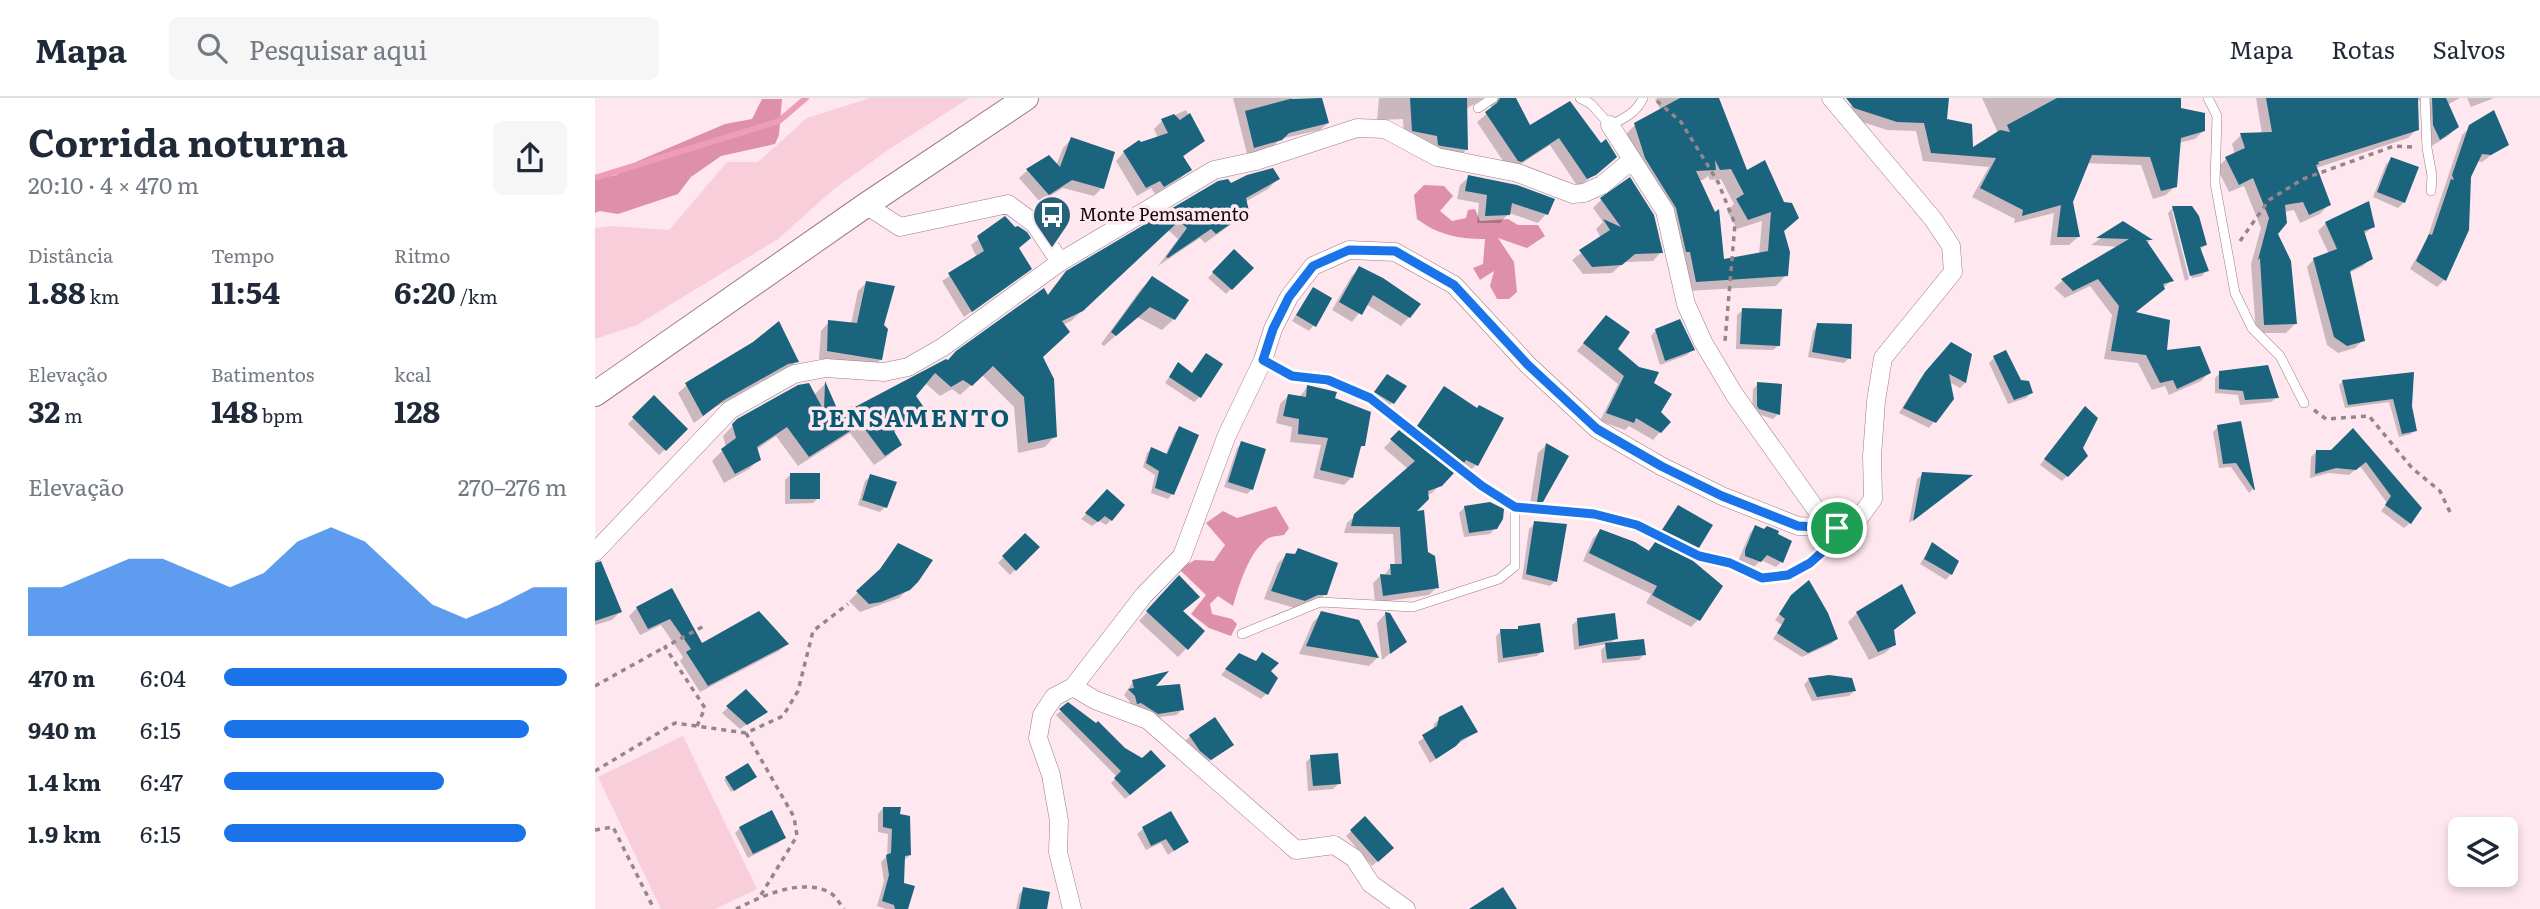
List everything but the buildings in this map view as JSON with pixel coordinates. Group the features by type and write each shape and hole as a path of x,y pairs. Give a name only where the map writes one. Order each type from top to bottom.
{"street":[{"path":"595,394 866,205 1026,98"},
{"path":"1072,909 1058,852 1059,821 1051,775 1038,738 1042,715 1054,697 1073,687 1144,594 1182,556 1227,435 1263,360 1273,329 1289,297 1313,266 1349,250 1395,251 1454,285 1528,365 1597,429 1661,466 1722,496 1798,526 1837,528 1857,521 1873,499 1875,401 1882,358 1953,272 1951,246 1933,219 1831,98"},
{"path":"1609,125 1665,211 1686,304 1703,342 1722,375 1825,522 1837,528"},
{"path":"595,552 730,410 794,374 826,368 884,372 908,367 943,347 1048,259 1215,170 1256,161 1357,128 1385,129 1437,157 1518,173 1573,194 1584,193 1602,185 1632,160"},
{"path":"866,205 900,227 1007,204 1035,224 1048,259"},
{"path":"1073,687 1095,700 1148,720 1296,850 1335,845 1355,858 1371,884 1406,909"}],"lane":[{"path":"1478,108 1493,98"},
{"path":"1580,98 1591,103 1609,125 1628,117 1643,102 1643,98"},
{"path":"2208,98 2217,116 2215,183 2235,293 2252,328 2280,356 2304,403"},
{"path":"2425,98 2431,191"},
{"path":"1263,360 1292,376 1328,380 1370,398 1482,486 1515,507 1594,514 1637,525 1699,556 1730,563 1762,578 1788,575 1810,563 1857,521"},
{"path":"1242,634 1320,603 1413,607 1499,579 1515,566 1515,507"}],"path":[{"path":"1654,98 1681,122 1718,182 1735,224 1722,375"},
{"path":"2228,257 2270,200 2303,179 2393,146 2427,148"},
{"path":"2304,403 2326,419 2368,416 2412,468 2440,491 2450,512"},
{"path":"595,771 675,723 747,733 783,716 798,691 813,631 848,604"},
{"path":"595,686 704,626"},
{"path":"665,647 705,708 697,726"},
{"path":"747,733 794,817 797,836 759,898"},
{"path":"595,830 613,827 654,909"},
{"path":"736,909 759,898 800,886 830,892 844,909"}],"shaded area":[{"path":"870,98 969,98 888,150 834,189 778,239 637,325 595,339 595,228 611,226 669,230 727,162 758,162 807,118"},
{"path":"762,99 782,99 779,135 775,144 721,156 691,177 678,194 618,214 600,211 595,213 595,179 616,175 638,161 725,124 752,119"},
{"path":"1424,185 1444,186 1453,196 1440,211 1452,221 1466,218 1468,210 1475,209 1480,221 1508,219 1518,225 1538,225 1545,236 1527,248 1498,238 1514,262 1517,292 1509,299 1497,299 1490,286 1494,271 1480,280 1473,268 1483,264 1485,239 1449,235 1417,219 1414,195"},
{"path":"1276,506 1289,528 1284,535 1267,539 1255,552 1245,570 1233,606 1218,596 1210,604 1212,614 1232,619 1237,624 1231,636 1209,628 1191,614 1206,595 1179,569 1195,560 1214,561 1225,545 1206,523 1223,511 1237,518"},
{"path":"683,736 757,889 715,909 661,909 598,777"}],"waterway":[{"path":"595,178 779,121 806,98"}],"place":[{"name":"Monte Pemsamento","path":"1052,249"}],"district":[{"name":"PENSAMENTO","path":"911,419"}],"route":[{"path":"1349,250 1395,251 1454,285 1528,365 1597,429 1661,466 1722,496 1798,526 1837,528 1857,521 1810,563 1788,575 1762,578 1730,563 1699,556 1637,525 1594,514 1515,507 1482,486 1370,398 1328,380 1292,376 1263,360 1273,329 1289,297 1313,266 1349,250"}]}
